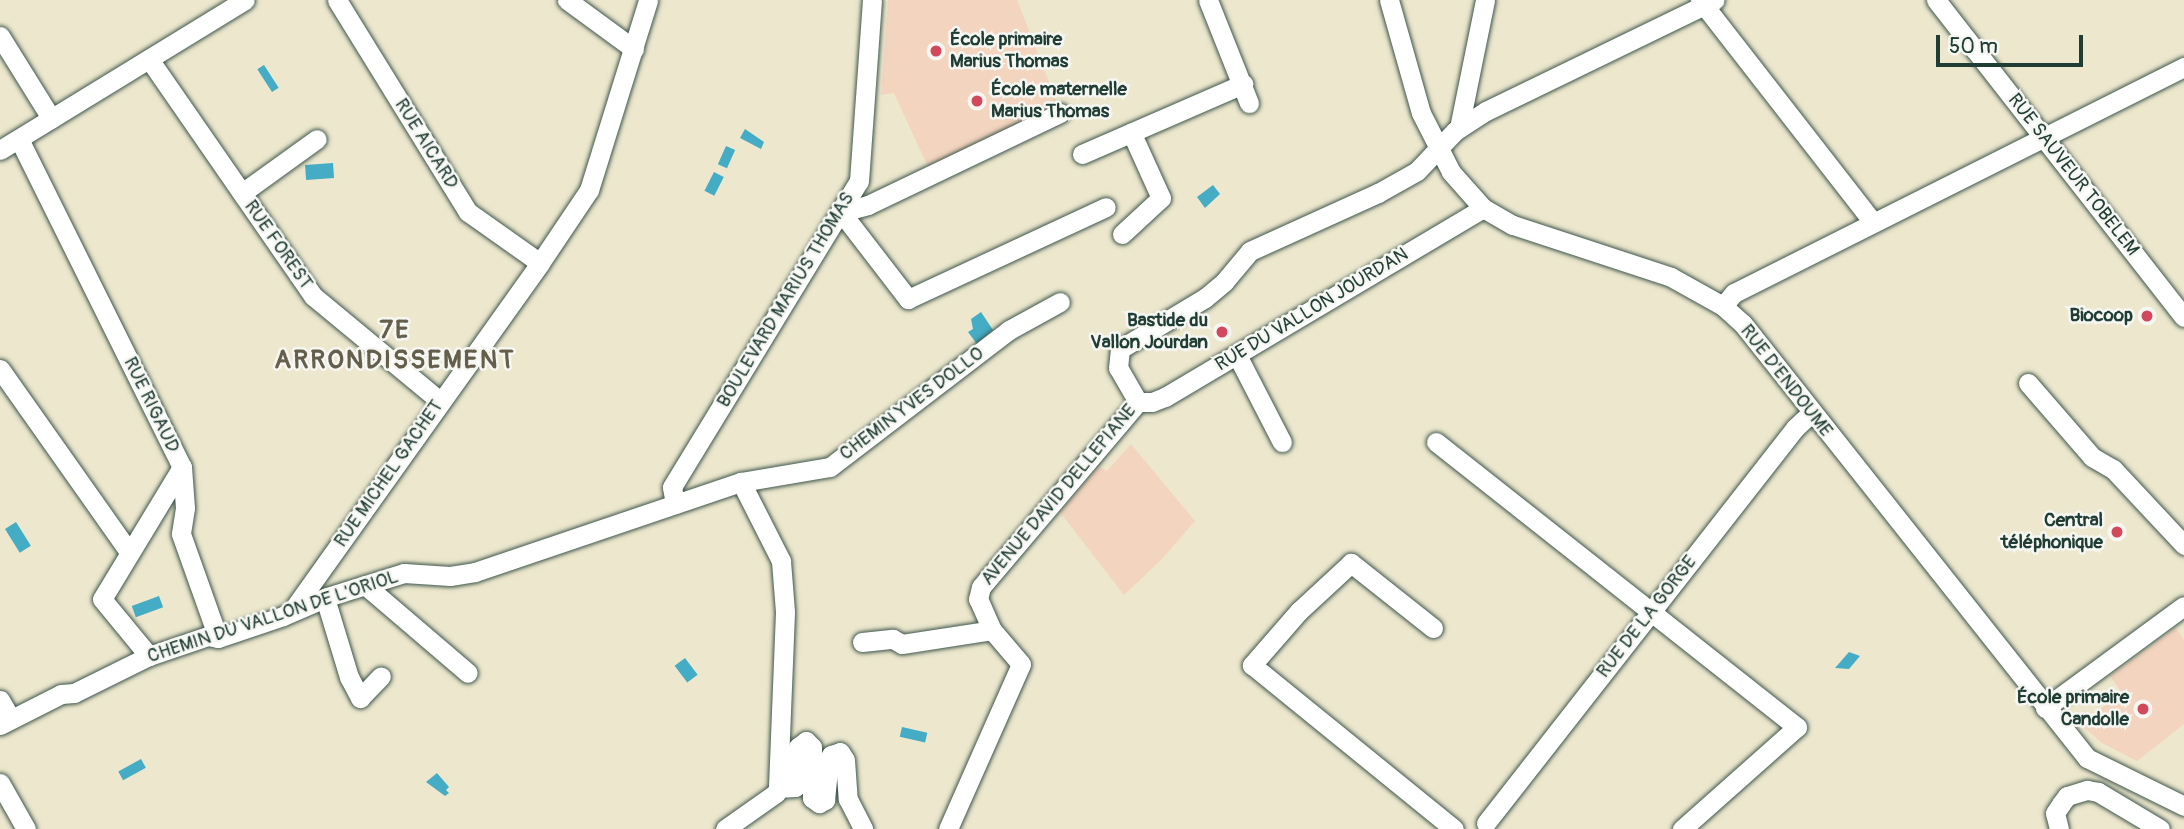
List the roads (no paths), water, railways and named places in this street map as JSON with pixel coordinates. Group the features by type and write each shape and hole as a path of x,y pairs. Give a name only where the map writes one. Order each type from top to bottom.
{"street":[{"path":"0,150 245,0"},
{"name":"RUE AICARD","path":"337,0 468,212 540,263"},
{"path":"566,0 634,49"},
{"name":"RUE MICHEL GACHET","path":"292,612 589,190 648,0"},
{"name":"BOULEVARD MARIUS THOMAS","path":"675,504 672,487 859,181 872,0"},
{"path":"1208,0 1249,103"},
{"name":"RUE D'ENDOUME","path":"1389,0 1421,113 1451,172 1483,208 1513,225 1671,277 1723,306 1743,324 2087,758 2184,806"},
{"path":"1459,128 1485,0"},
{"name":"RUE SAUVEUR TOBELEM","path":"1936,0 2184,317"},
{"path":"1706,2 1873,222"},
{"name":"AVENUE DAVID DELLEPIANE","path":"948,829 1021,664 992,629 978,599 981,587 1138,402 1118,368 1118,357 1126,344 1205,298 1224,282 1250,251 1378,193 1416,171 1459,128 1486,111 1706,2"},
{"path":"0,36 51,118"},
{"name":"RUE FOREST","path":"149,59 313,296 440,401"},
{"path":"1723,306 1734,293 2184,67"},
{"path":"1082,154 1243,84"},
{"path":"1060,113 868,205 841,212 908,299 1106,207"},
{"path":"1122,234 1161,198 1131,132"},
{"name":"RUE RIGAUD","path":"19,139 181,467 102,599 149,656"},
{"path":"242,193 317,139"},
{"name":"RUE DU VALLON JOURDAN","path":"1138,402 1152,402 1165,397 1483,208"},
{"name":"CHEMIN YVES DOLLO","path":"675,504 741,482 830,467 1009,330 1060,302"},
{"path":"1237,355 1282,442"},
{"path":"0,369 129,552"},
{"path":"2028,383 2092,457 2113,469 2184,545"},
{"name":"RUE DE LA GORGE","path":"1486,823 1795,428 1811,413"},
{"path":"1436,442 1797,727 1682,829"},
{"path":"181,467 185,508 181,534 218,638"},
{"path":"724,829 776,793 778,788 785,612 781,561 741,482"},
{"name":"CHEMIN DU VALLON DE L'ORIOL","path":"6,722 149,656 208,636 218,638 325,598 404,573 450,576 475,572 675,504"},
{"path":"1433,628 1351,563 1299,611 1252,665 1454,829"},
{"path":"366,585 468,673"},
{"path":"325,598 349,677 360,698 381,676"},
{"path":"2045,708 2184,606"},
{"path":"862,642 893,639 902,644 992,629"},
{"path":"0,700 6,722"},
{"path":"778,788 794,787 798,747 806,741 812,747 812,798 819,803 825,800 829,760 831,755 840,752 845,760 848,799 863,829"},
{"path":"0,783 26,829"},
{"path":"2059,829 2055,813 2061,804 2067,796 2087,790 2098,792 2160,829"}],"water":[{"path":"264,65 279,88 272,92 257,69"},
{"path":"745,129 764,142 761,149 740,138"},
{"path":"726,146 735,150 727,168 718,164"},
{"path":"333,163 334,178 306,180 305,165"},
{"path":"714,172 724,177 714,196 704,191"},
{"path":"1213,185 1220,194 1205,208 1197,197"},
{"path":"981,312 993,330 977,344 968,332 973,329 971,319"},
{"path":"16,522 31,546 20,553 5,529"},
{"path":"159,596 163,607 136,617 132,606"},
{"path":"1849,652 1860,656 1849,669 1835,668"},
{"path":"685,658 698,675 687,683 675,666"},
{"path":"902,727 927,733 925,743 900,737"},
{"path":"141,759 146,768 123,780 118,772"},
{"path":"437,773 449,787 446,790 449,793 445,796 426,782"}],"place":[{"name":"École primaire Marius Thomas","path":"936,51"},
{"name":"École maternelle Marius Thomas","path":"977,101"},
{"name":"Biocoop","path":"2147,316"},
{"name":"Bastide du Vallon Jourdan","path":"1222,332"},
{"name":"Central téléphonique","path":"2117,532"},
{"name":"École primaire Candolle","path":"2143,709"}],"district":[{"name":"7E ARRONDISSEMENT","path":"395,346"}]}
